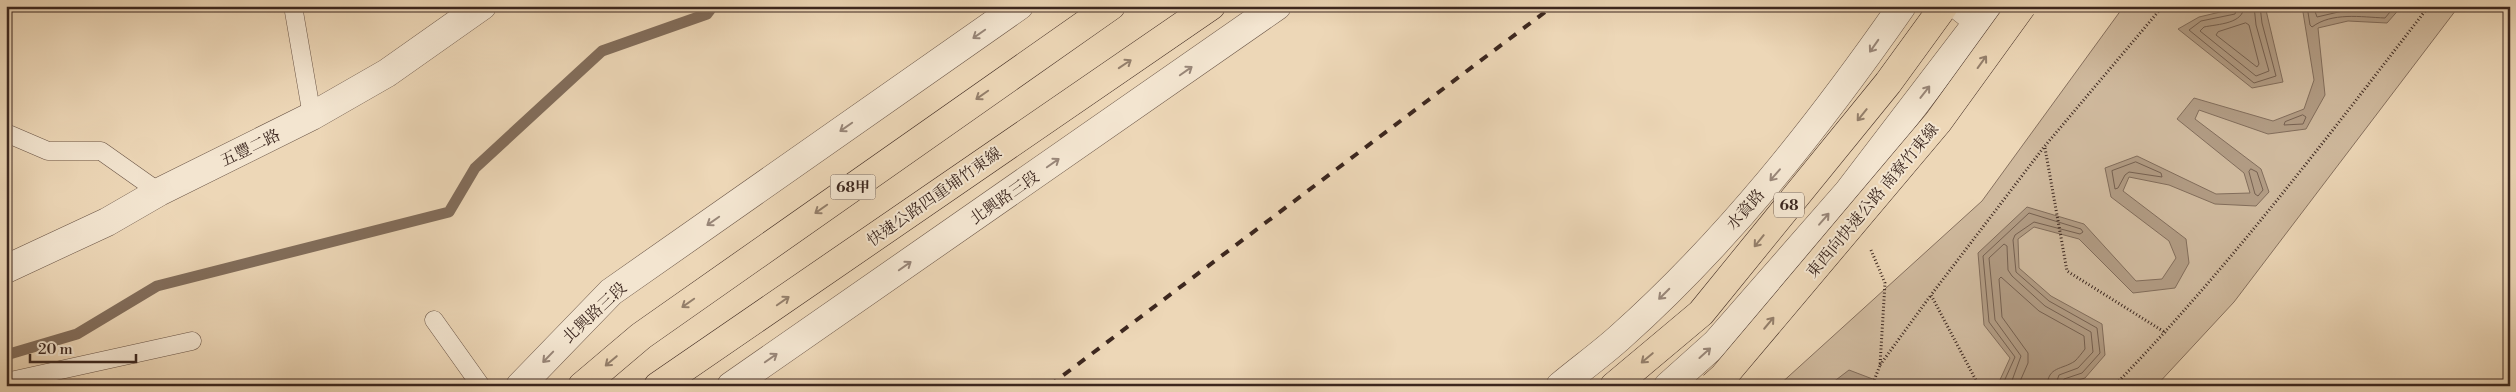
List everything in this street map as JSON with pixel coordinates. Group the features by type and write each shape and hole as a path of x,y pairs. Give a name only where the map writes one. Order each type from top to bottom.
{"highway":[{"name":"68甲","path":"582,386 640,336 1111,6"},
{"name":"快速公路四重埔竹東線","path":"658,386 1084,91 1212,6"},
{"name":"68","path":"1614,386 1701,313 1888,83 1944,6"},
{"name":"東西向快速公路 南寮竹東線","path":"1713,386 1724,377 1938,122 2022,6"}],"street":[{"name":"五豐二路","path":"6,269 107,222 159,192 312,116 387,73 482,6"},
{"name":"北興路三段","path":"520,386 611,292 1019,6"},
{"name":"北興路三段","path":"731,386 1277,6"},
{"name":"水資路","path":"1560,386 1619,338 1712,246 1778,171 1855,73 1902,6"},
{"path":"1668,386 1716,344 1848,192 1976,11"}],"lane":[{"path":"293,6 312,116"},
{"path":"6,134 48,150 101,151 159,192"},
{"path":"434,320 481,386"},
{"path":"6,382 192,341"}],"path":[{"path":"1872,386 1880,365 1931,294 2044,147 2162,6"},
{"path":"2114,386 2166,333 2256,228 2429,6"},
{"path":"2044,147 2067,271 2166,333"},
{"path":"1870,246 1885,283 1880,365"},
{"path":"1931,294 1979,386"}],"shaded area":[{"path":"2124,6 2459,6 2234,302 2156,386 1778,386 1982,201"}],"water":[{"path":"2233,6 2265,6 2283,82 2252,88 2178,29 2199,17 2233,9"},
{"path":"2302,6 2402,6 2387,23 2348,21 2318,28 2325,95 2306,129 2268,134 2199,110 2195,119 2261,169 2269,192 2256,206 2215,204 2169,185 2129,177 2123,191 2186,239 2189,263 2175,288 2133,293 2079,239 2034,227 2018,239 2019,268 2051,296 2102,324 2105,355 2085,378 2059,386 1981,386 1999,382 2010,358 1984,325 1978,253 2027,207 2084,224 2136,281 2162,279 2176,258 2169,241 2111,197 2105,168 2137,156 2216,194 2250,193 2244,173 2177,119 2194,98 2273,121 2304,109 2314,80"},
{"path":"1849,370 1891,386 1828,386"}],"waterway":[{"path":"6,355 77,334 157,286 449,212 475,168 602,51 707,14 713,6"}],"railway":[{"path":"1049,386 1553,6"}]}
